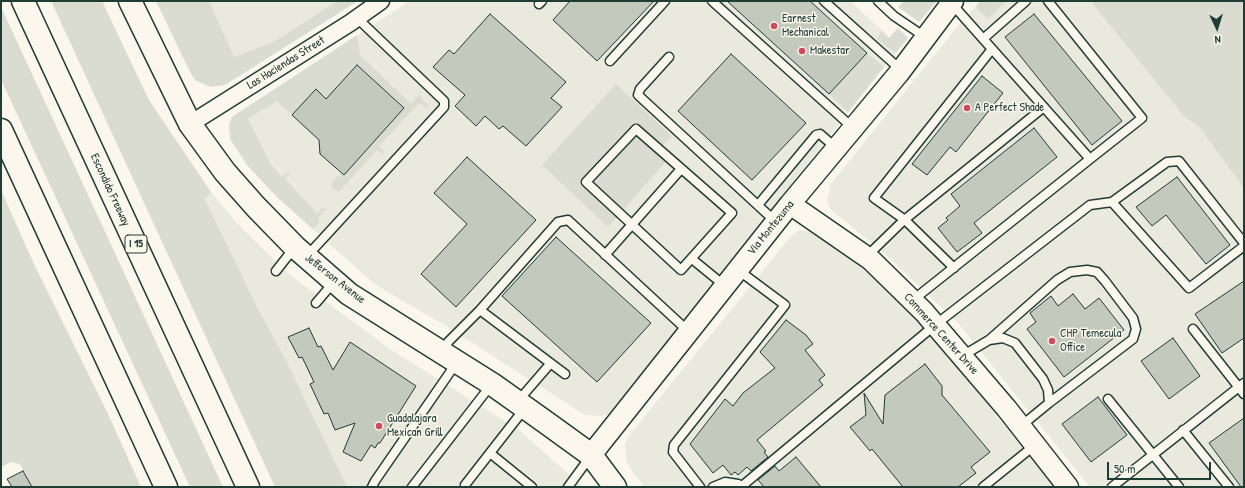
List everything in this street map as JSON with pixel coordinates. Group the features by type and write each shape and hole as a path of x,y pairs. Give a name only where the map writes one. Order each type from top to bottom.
{"main road":[{"name":"Escondido Freeway","path":"23,1 248,487"},
{"name":"Jefferson Avenue","path":"130,1 190,124 230,178 256,208 301,252 350,294 492,384 591,455 615,487"},
{"path":"1,130 166,487"}],"street":[{"name":"Las Haciendas Street","path":"190,124 357,18 381,1"},
{"name":"Via Montezuma","path":"591,455 790,204 901,70 952,2"},
{"name":"Commerce Center Drive","path":"790,204 866,257 913,301 962,356 1021,427 1068,487"}],"lane":[{"path":"610,61 664,1"},
{"path":"712,1 853,128"},
{"path":"824,1 901,70"},
{"path":"878,1 894,16 926,38"},
{"path":"983,39 1026,1"},
{"path":"913,301 1142,118 1048,1"},
{"path":"952,2 1090,159"},
{"path":"276,271 301,252 444,107 444,101 357,18"},
{"path":"954,268 906,220 874,198 992,49"},
{"path":"669,57 640,89 638,95 776,222"},
{"path":"866,257 906,220 1044,107"},
{"path":"636,129 680,168 732,213 681,270 586,182 636,129"},
{"path":"758,205 816,135 820,134 836,148"},
{"path":"713,487 725,482 743,486 935,325 1090,205 1112,202 1167,162 1178,161 1244,245 1189,288 1112,202"},
{"path":"605,255 680,168"},
{"path":"372,487 451,358 448,342 480,310 558,222 568,220 689,332"},
{"path":"692,259 725,286"},
{"path":"700,487 673,452 674,445 785,305 738,270"},
{"path":"962,356 989,340 1057,280 1070,272 1087,270 1097,272 1105,281 1133,318 1136,328 1133,339 1049,403 1021,427"},
{"path":"316,303 335,281"},
{"path":"480,310 565,374"},
{"path":"1193,329 1241,385 1244,394"},
{"path":"989,340 1003,338 1015,343 1043,379 1048,390 1049,403"},
{"path":"465,485 490,453 550,364"},
{"path":"412,487 492,384"},
{"path":"1112,487 1241,385"},
{"path":"1108,399 1179,487"},
{"path":"1183,430 1229,487"},
{"path":"983,487 1035,445"},
{"path":"490,453 532,487"},
{"path":"568,487 591,455"}],"shaded area":[{"path":"51,1 102,1 149,100 211,192 205,199 257,307 283,354 347,487 275,487"},
{"path":"156,1 209,1 234,57 273,42 337,1 358,1 225,85 210,87 195,80"},
{"path":"178,1 337,1 273,42 208,67"},
{"path":"410,1 850,1 900,47 616,408 609,414 601,416 585,415 443,324 372,282 278,198 247,165 230,139 229,124 232,117"},
{"path":"904,1 937,1 919,22 898,7"},
{"path":"980,1 1007,1 988,19 975,7"},
{"path":"1007,1 1090,1 1183,115 1199,127 1244,188 1244,487 1090,487 958,323 885,254 830,209 827,200 831,184 965,17 975,7 988,19"},
{"path":"1090,1 1244,1 1244,188 1199,127 1183,115"},
{"path":"1,7 223,487 190,487 1,80"},
{"path":"898,28 908,38 896,53 877,39 881,31 889,38"},
{"path":"357,35 360,55 411,104 419,95 429,107 427,108 419,103 379,146 385,153 383,154 377,150 339,192 331,186 332,183 341,173 344,174 404,108 357,65 326,99 316,89 292,115 277,101 248,119 271,165 282,177 290,171 285,179 317,213 322,208 326,209 319,217 319,223 313,229 278,198 247,165 230,139 229,124 232,117"},
{"path":"867,53 884,67 848,112 829,94"},
{"path":"616,84 672,136 661,147 670,157 608,227 542,165"},
{"path":"1,190 34,264 109,416 141,487 32,487 20,464 11,462 1,467"},
{"path":"211,192 236,222 290,275 390,349 519,430 583,487 347,487 283,354 257,307 205,199"},
{"path":"799,230 814,232 821,235 876,280 928,330 1054,487 645,487 631,470 626,459 625,445 628,437 791,236"}],"building":[{"path":"570,1 654,1 597,61 553,20"},
{"path":"727,1 810,1 867,53 829,94"},
{"path":"490,14 566,82 551,98 562,107 526,146 503,126 499,129 485,116 476,126 455,106 465,95 433,67 449,50 454,54"},
{"path":"1034,14 1122,121 1092,145 1005,37"},
{"path":"731,54 806,123 752,180 678,111"},
{"path":"357,65 404,108 344,175 320,154 319,140 292,115 316,89 326,99"},
{"path":"982,76 1003,93 956,152 950,147 927,175 912,164"},
{"path":"1034,128 1057,157 974,223 982,233 957,252 938,228 948,220 946,218 960,206 951,194"},
{"path":"467,157 536,220 456,307 421,274 467,224 434,193"},
{"path":"1177,177 1230,245 1206,264 1166,215 1152,226 1136,207"},
{"path":"556,237 651,323 597,382 502,296"},
{"path":"1244,281 1244,338 1222,353 1195,314"},
{"path":"1073,294 1085,309 1099,298 1124,330 1064,377 1027,329 1036,322 1030,313 1051,296 1058,306"},
{"path":"786,320 806,335 813,344 805,350 825,375 819,380 823,385 757,440 766,451 764,452 768,457 751,471 747,467 738,475 735,472 731,475 723,465 713,473 690,444 725,399 733,406 743,393 775,368 760,352"},
{"path":"309,328 318,347 321,346 333,370 350,342 416,386 380,443 378,443 375,448 371,445 361,461 343,452 355,423 335,430 328,413 324,414 310,384 314,382 302,357 299,358 288,337"},
{"path":"1173,338 1200,376 1169,399 1141,361"},
{"path":"925,364 942,386 942,395 990,452 971,467 976,473 958,487 903,487 872,449 870,451 850,427 866,415 864,393 883,424 885,395"},
{"path":"1098,397 1127,435 1091,462 1062,424"},
{"path":"1244,418 1244,487 1241,487 1209,443"},
{"path":"796,457 821,487 764,487 758,480 775,466 779,471"},
{"path":"23,471 32,487 12,487 7,479"}],"place":[{"name":"Earnest Mechanical","path":"774,26"},
{"name":"Makestar","path":"802,51"},
{"name":"A Perfect Shade","path":"967,108"},
{"name":"CHP Temecula Office","path":"1052,341"},
{"name":"Guadalajara Mexican Grill","path":"379,426"}]}
